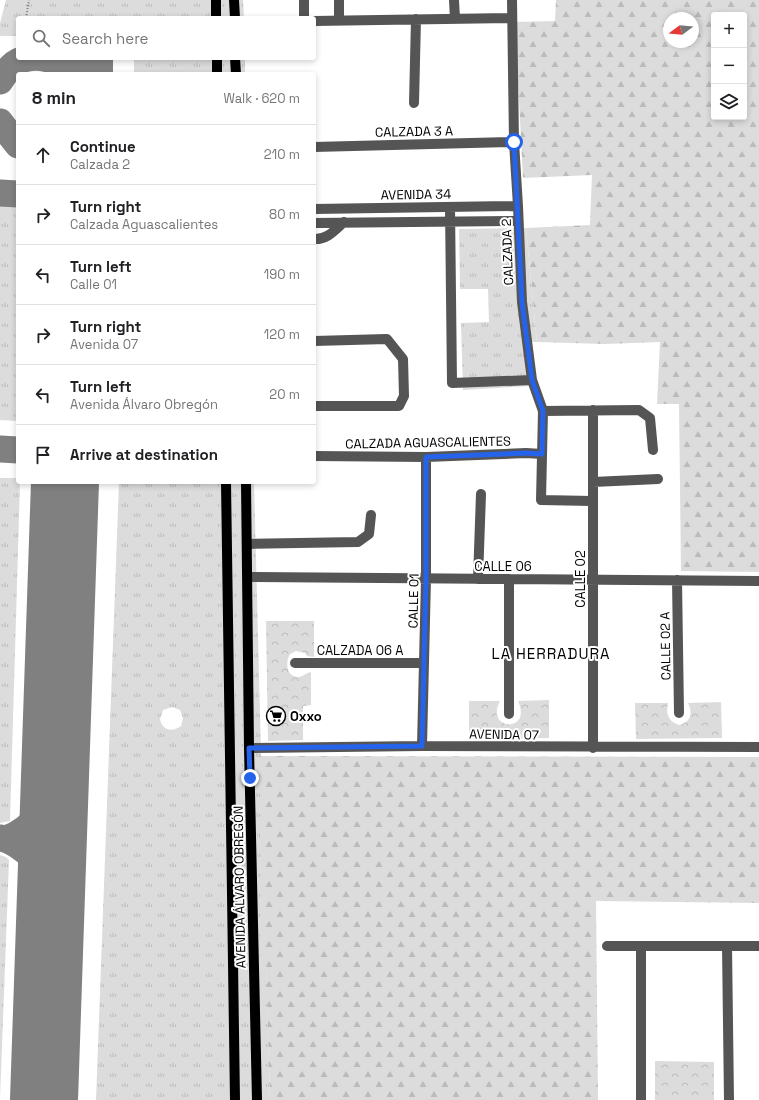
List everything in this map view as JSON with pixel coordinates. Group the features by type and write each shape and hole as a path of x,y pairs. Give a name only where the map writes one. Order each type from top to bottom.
{"main road":[{"path":"216,0 216,16"},
{"path":"234,0 235,16"},
{"path":"217,60 217,72"},
{"path":"235,60 236,72"},
{"name":"AVENIDA ÁLVARO OBREGÓN","path":"226,484 235,1100"},
{"name":"AVENIDA ÁLVARO OBREGÓN","path":"246,484 249,748 257,1100"}],"street":[{"path":"304,0 304,16"},
{"path":"339,0 339,20"},
{"path":"454,0 455,19"},
{"name":"CALZADA 2","path":"512,0 514,142 522,302 532,380 543,411 541,500 592,501"},
{"path":"316,21 512,18"},
{"path":"414,103 416,19"},
{"name":"CALZADA 3 A","path":"316,147 514,142"},
{"name":"AVENIDA 34","path":"319,209 518,206"},
{"path":"450,207 452,383 532,380"},
{"path":"319,209 319,223 518,221"},
{"path":"316,239 321,240 328,236 344,222"},
{"path":"316,341 387,339 403,360 404,396 399,406 316,406"},
{"name":"CALLE 02","path":"593,410 593,748"},
{"path":"543,411 640,410 650,418 653,450"},
{"name":"CALZADA AGUASCALIENTES","path":"316,456 426,457 526,453 542,454"},
{"name":"CALLE 01","path":"422,746 426,578 426,457"},
{"path":"593,482 658,479"},
{"path":"478,579 481,494"},
{"path":"247,544 358,542 369,534 370,515"},
{"name":"CALLE 06","path":"248,577 759,581"},
{"path":"509,579 509,714"},
{"name":"CALLE 02 A","path":"677,580 679,713"},
{"name":"CALZADA 06 A","path":"295,663 424,663"},
{"name":"AVENIDA 07","path":"249,748 422,746 593,748 759,747"},
{"path":"607,946 759,946"},
{"path":"641,946 641,1100"},
{"path":"727,946 729,1100"}],"path":[{"path":"26,16 29,0"}],"green space":[{"path":"6,0 243,0 244,16 16,16 16,36 0,36 0,23"},
{"path":"556,0 759,0 759,572 681,571 679,404 657,404 660,342 605,344 537,342 526,228 590,225 592,175 523,178 515,22 555,21"},
{"path":"134,60 245,60 245,72 134,72"},
{"path":"0,205 16,206 16,421 0,420"},
{"path":"526,228 537,342 524,342 530,386 463,390 461,323 489,322 488,289 460,289 459,229"},
{"path":"0,478 16,478 16,484 20,484 10,821 0,823"},
{"path":"119,484 254,484 270,1100 96,1100","holes":["172,707 180,710 183,718 181,726 171,730 165,728 160,719 163,710"]},
{"path":"266,621 314,621 314,657 307,656 305,653 296,651 290,654 287,661 291,675 301,677 311,672 311,705 303,706 303,740 268,741"},
{"path":"549,700 549,738 469,739 469,701 500,701 497,711 498,718 503,723 509,724 515,723 519,719 521,711 518,701"},
{"path":"721,702 722,738 636,739 635,703 668,703 668,716 672,721 679,725 686,722 690,717 690,707 688,703"},
{"path":"260,756 759,757 759,903 596,901 598,1100 270,1100"},
{"path":"0,855 9,860 0,1099"},
{"path":"655,1061 714,1062 714,1100 655,1100"}],"taxiway":[{"path":"0,81 8,70 21,60"},
{"path":"52,60 66,68 69,72"},
{"path":"0,122 16,142"},
{"path":"0,193 16,194"},
{"path":"0,449 16,450"},
{"path":"53,484 60,500 64,519"},
{"path":"6,839 25,829 39,814 45,806 53,786 55,776"},
{"path":"0,838 13,842 27,852 38,864 43,871 49,886 51,902"}],"runway":[{"path":"79,60 79,72"},
{"path":"44,1100 65,484"}],"place":[{"name":"Oxxo","path":"276,716"}],"district":[{"name":"LA HERRADURA","path":"551,654"}],"route":[{"path":"250,778 249,748 422,746 426,578 426,457 526,453 542,454 543,411 532,380 522,302 514,142"}]}
